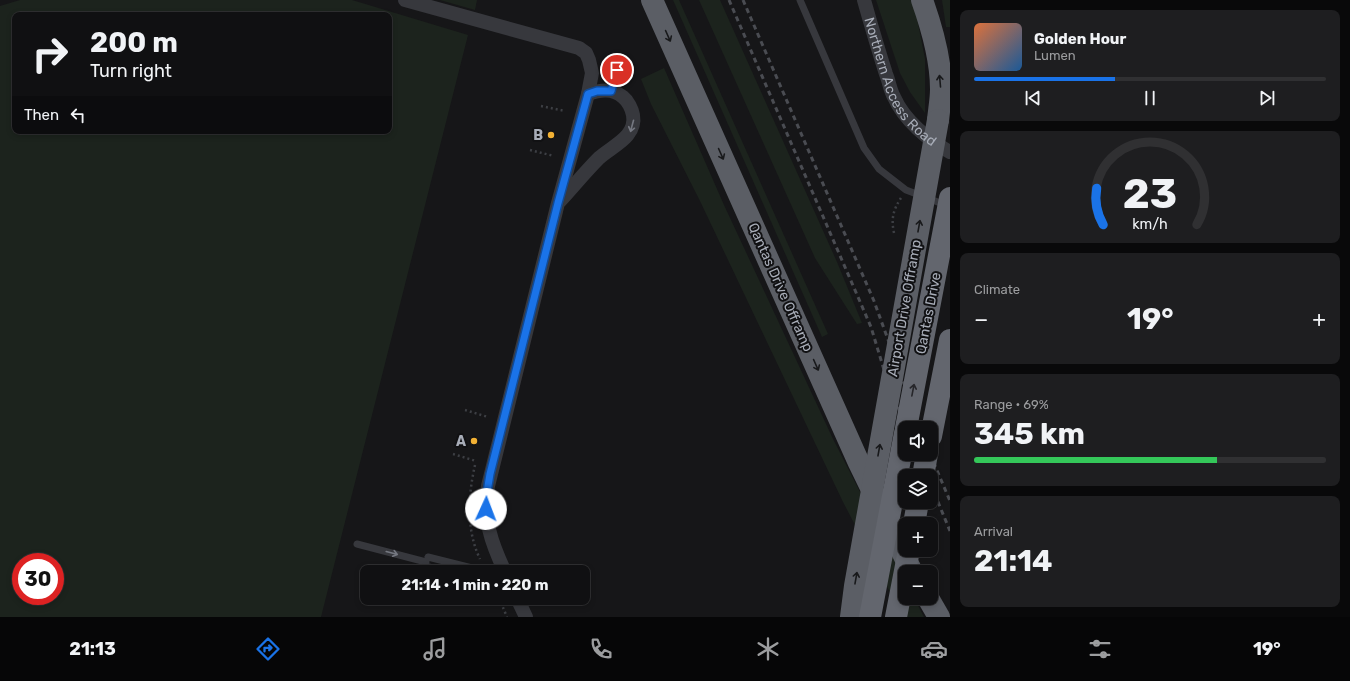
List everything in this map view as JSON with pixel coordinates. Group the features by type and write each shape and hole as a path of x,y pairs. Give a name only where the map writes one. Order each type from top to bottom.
{"highway":[{"name":"Qantas Drive Offramp","path":"652,0 860,463 909,565"},
{"name":"Airport Drive Offramp","path":"851,617 856,578 938,120 941,89 937,52 922,0"},
{"name":"Qantas Drive","path":"907,421 950,198"},
{"name":"Qantas Drive","path":"934,421 950,340"},
{"path":"870,617 900,461"},
{"path":"896,617 908,557"},
{"path":"932,605 939,617"}],"street":[{"path":"405,0 579,48 586,53 592,73 588,94 558,203 488,486 486,509 490,534 494,548 502,565"},
{"name":"Northern Access Road","path":"864,0 894,98 917,129 942,148 950,152"},
{"path":"558,203 596,162 629,134 632,128 634,120 631,107 623,97 611,91 597,91 588,94"},
{"path":"520,605 526,617"}],"lane":[{"path":"800,0 864,148 879,169 906,190 943,204 950,204"},
{"path":"611,91 620,59"},
{"path":"357,544 426,562 445,565"},
{"path":"426,562 433,565"}],"path":[{"path":"541,106 565,111"},
{"path":"530,150 554,156"},
{"path":"894,233 892,217 896,206 906,190"},
{"path":"464,410 488,417"},
{"path":"453,454 476,461"},
{"path":"502,605 507,617"}],"shaded area":[{"path":"20,0 352,0 392,12 12,12 12,134 392,134 392,12 468,35 321,617 0,617 0,6"},
{"path":"440,0 477,0 475,10"},
{"path":"673,0 679,0 828,334 822,337"},
{"path":"699,0 720,0 837,262 862,323 857,324 815,258"},
{"path":"876,0 911,0 916,13 925,59 925,113 910,92 900,73"},
{"path":"942,0 950,0 950,27 946,27"},
{"path":"664,68 724,205 833,439 898,566 898,605 918,605 924,617 903,617 843,502 700,201 651,104 641,79"}],"railway":[{"path":"729,0 871,327 888,383 904,421"},
{"path":"743,0 874,301 917,421"},
{"path":"921,461 924,469"},
{"path":"933,461 950,501"},
{"path":"938,502 950,531"}],"place":[{"name":"B","path":"551,135"},
{"name":"A","path":"474,441"}],"route":[{"path":"486,509 486,498 490,474 558,203 588,94 604,90 611,91 617,70"}]}
